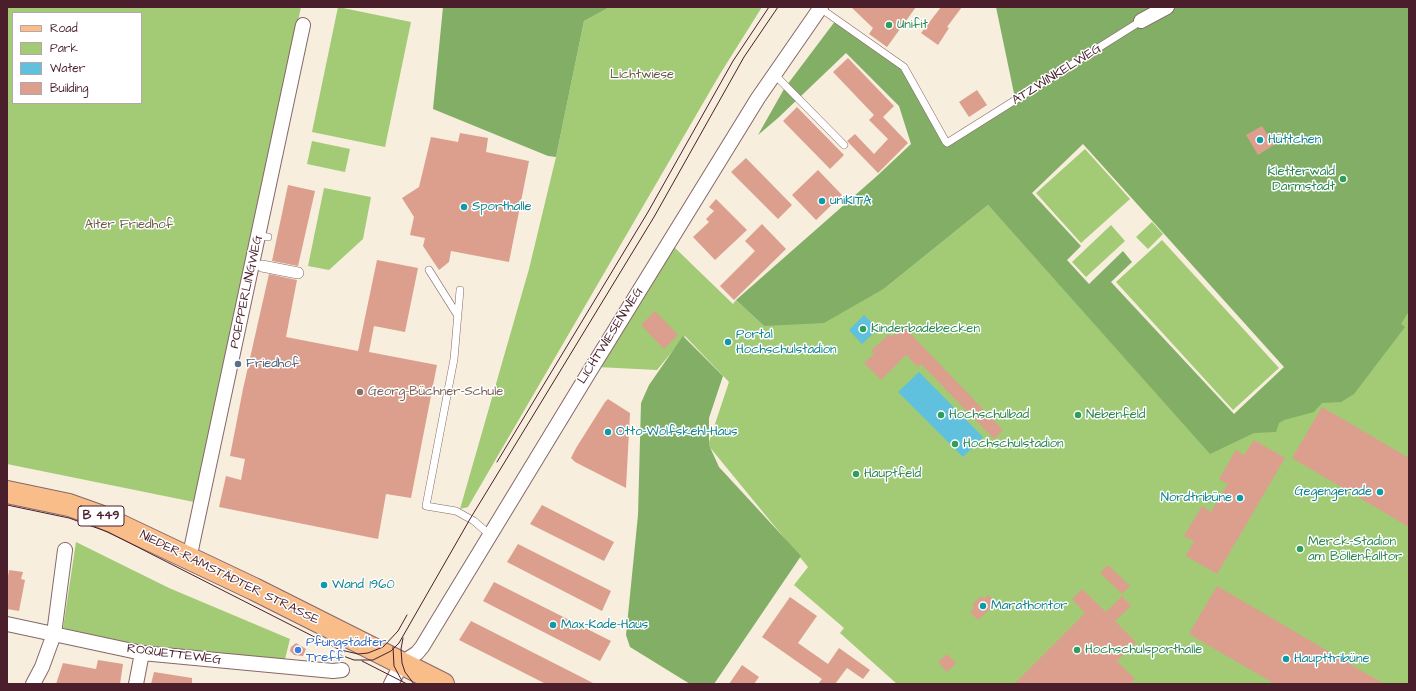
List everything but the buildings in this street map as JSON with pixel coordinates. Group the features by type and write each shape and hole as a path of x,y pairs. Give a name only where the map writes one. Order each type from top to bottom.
{"main road":[{"name":"NIEDER-RAMSTÄDTER STRASSE","path":"7,492 70,505 100,516 254,589 443,684"}],"street":[{"name":"ATZWINKELWEG","path":"1142,21 1167,7"},
{"name":"LICHTWIESENWEG","path":"402,663 418,653 422,647 588,374 774,74 820,8"},
{"name":"POEPPERLINGWEG","path":"189,559 258,265 303,25"},
{"path":"258,265 298,273"},
{"path":"33,684 42,667 54,634 66,550"},
{"name":"ROQUETTEWEG","path":"7,624 142,653 333,671 342,670"},
{"path":"136,684 142,653"},
{"path":"391,684 402,663"}],"lane":[{"name":"ATZWINKELWEG","path":"820,8 904,67 946,142 1142,21"},
{"path":"774,74 844,145"},
{"path":"428,270 458,316"},
{"path":"460,290 454,359 426,506 456,511 474,521 490,535"}],"green space":[{"name":"Alter Friedhof","path":"7,7 301,7 194,502 7,464"},
{"path":"338,7 411,22 385,147 312,132"},
{"path":"443,7 610,7 584,21 556,157 548,156 433,109"},
{"name":"Lichtwiese","path":"610,7 762,7 720,74 468,507 460,509 529,269 556,157 584,21"},
{"path":"996,7 1409,7 1409,311 1401,324 1405,327 1354,394 1341,402 1322,403 1314,412 1284,420 1279,423 1276,432 1254,433 1210,454 988,205 885,288 824,323 764,326 736,300 911,144 899,106 846,53 758,135 784,89 836,20 903,68 947,146 1016,103","holes":["1083,144 1284,367 1234,414 1111,282 1132,262 1123,251 1089,284 1067,260 1081,246 1032,193"]},
{"path":"312,141 350,149 345,172 307,164"},
{"path":"1085,149 1130,199 1081,243 1036,193"},
{"path":"324,188 371,197 363,239 329,270 308,266"},
{"name":"Hochschulstadion","path":"988,205 1201,443 1409,300 1409,684 897,684 840,633 844,628 794,585 808,567 708,445 729,382 685,336 657,370 597,367 673,246 733,304 736,300 764,326 885,288"},
{"path":"1152,222 1163,234 1148,249 1136,237"},
{"path":"1111,225 1125,241 1086,277 1072,262"},
{"path":"1162,240 1279,368 1233,410 1116,282"},
{"path":"683,336 723,376 709,418 709,445 719,467 801,556 714,684 690,684 630,647 626,635 638,515 641,403 649,385"},
{"path":"76,542 169,588 290,639 284,663 143,648 63,628"}],"water":[{"name":"Kinderbadebecken","path":"864,315 878,329 862,344 849,330"},
{"name":"Hochschulbad","path":"919,372 983,437 963,457 898,392"}],"tram line":[{"path":"497,462 648,212 733,61 769,7"},
{"path":"335,653 354,660 373,660 391,651 399,643 470,519 654,217 744,57 778,7"},
{"path":"7,505 69,518 108,532 344,652"},
{"path":"341,650 358,654 368,653 383,647 398,631 407,615"},
{"path":"403,638 401,649 402,663 405,672 414,684"},
{"path":"393,647 394,666 402,681"},
{"path":"362,661 407,684"}],"place":[{"name":"Unifit","path":"889,25"},
{"name":"Hüttchen","path":"1260,140"},
{"name":"Kletterwald Darmstadt","path":"1343,179"},
{"name":"uniKITA","path":"822,201"},
{"name":"Sporthalle","path":"464,207"},
{"name":"Kinderbadebecken","path":"863,329"},
{"name":"Portal Hochschulstadion","path":"728,342"},
{"name":"Friedhof","path":"238,364"},
{"name":"Georg-Büchner-Schule","path":"360,392"},
{"name":"Hochschulbad","path":"941,415"},
{"name":"Nebenfeld","path":"1078,415"},
{"name":"Otto-Wolfskehl-Haus","path":"608,432"},
{"name":"Hochschulstadion","path":"955,444"},
{"name":"Hauptfeld","path":"856,474"},
{"name":"Gegengerade","path":"1380,492"},
{"name":"Nordtribüne","path":"1240,498"},
{"name":"Merck-Stadion am Böllenfalltor","path":"1300,549"},
{"name":"Wand 1960","path":"324,585"},
{"name":"Marathontor","path":"983,606"},
{"name":"Max-Kade-Haus","path":"553,625"},
{"name":"Pfungstädter Treff","path":"298,650"},
{"name":"Hochschulsporthalle","path":"1077,650"},
{"name":"Haupttribüne","path":"1286,659"}]}
